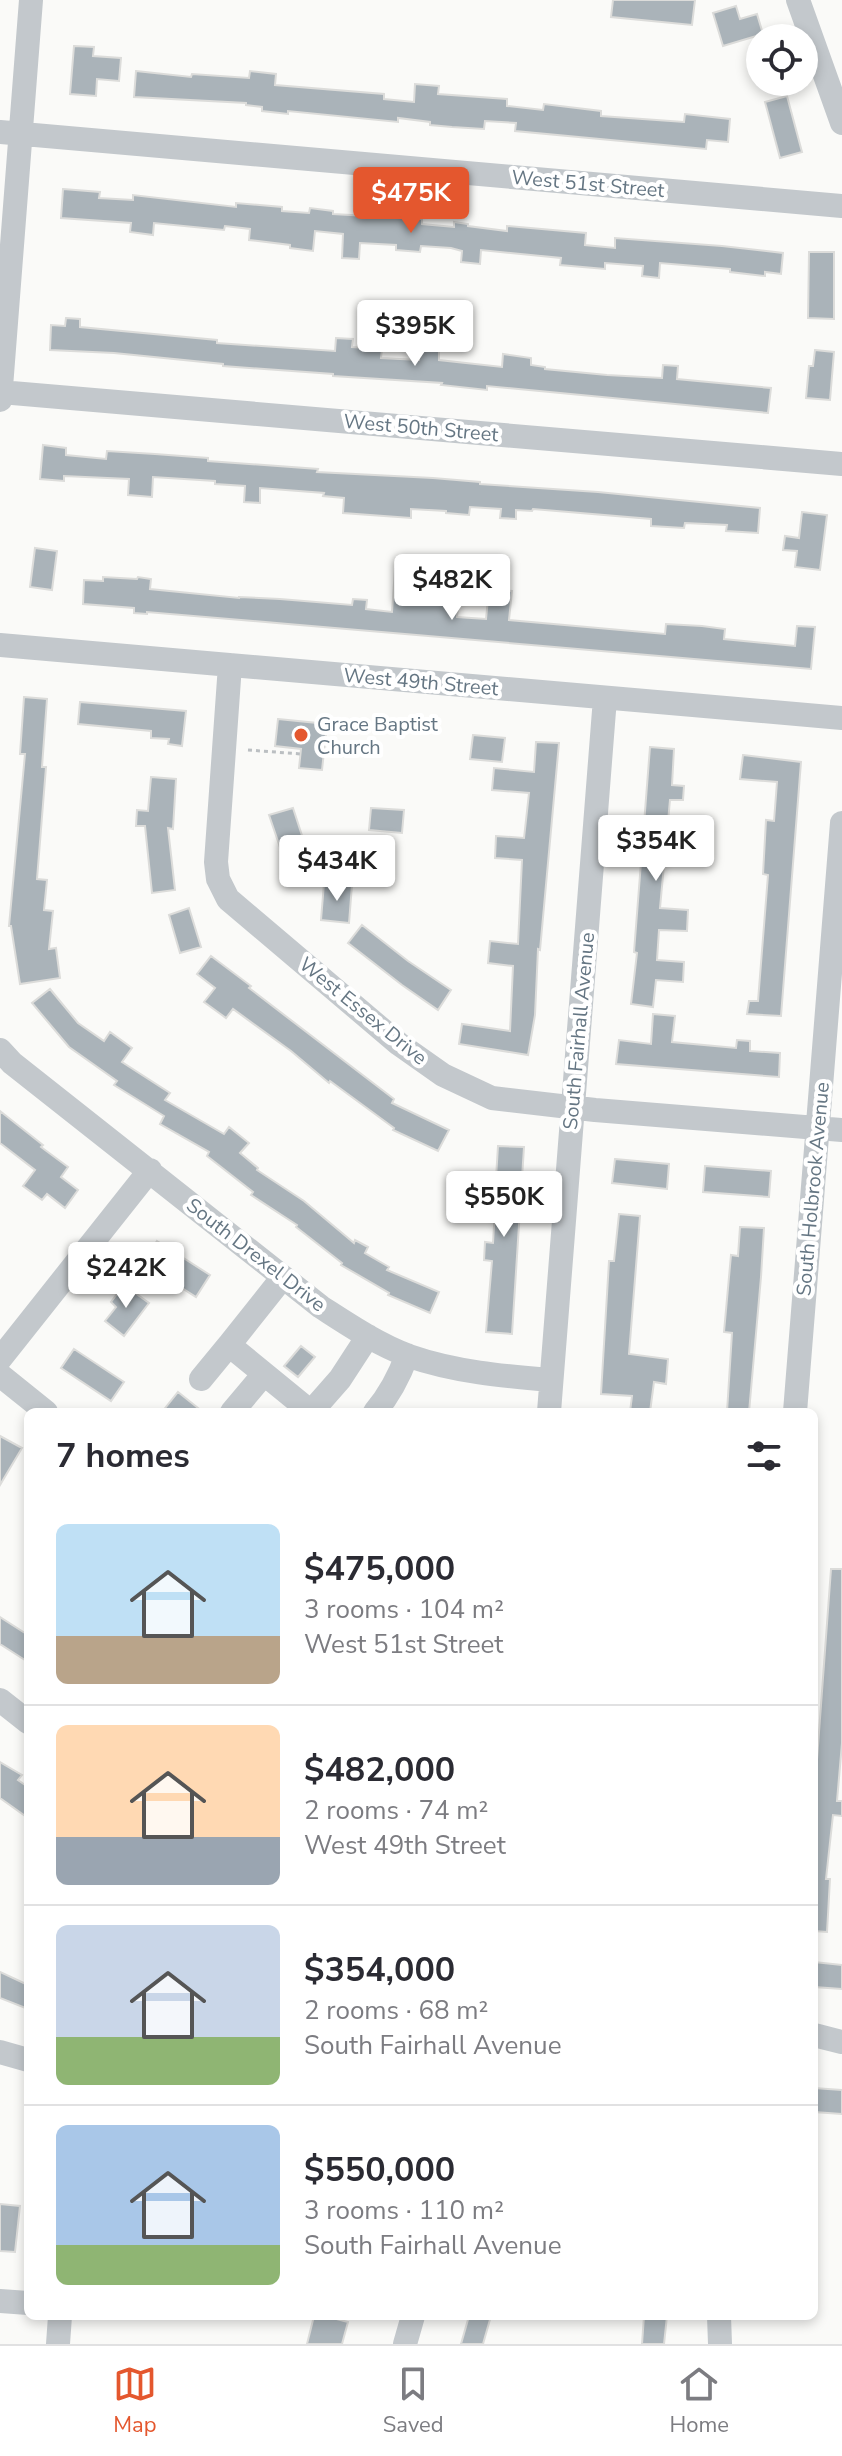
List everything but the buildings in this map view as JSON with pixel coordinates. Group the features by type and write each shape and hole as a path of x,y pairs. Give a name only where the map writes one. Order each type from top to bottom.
{"street":[{"path":"0,400 11,133 31,0"},
{"path":"798,0 842,123"},
{"name":"West 51st Street","path":"11,133 842,206"},
{"name":"West 50th Street","path":"0,392 842,464"},
{"name":"West 49th Street","path":"0,645 842,718"},
{"name":"West Essex Drive","path":"230,665 216,862 218,879 228,899 399,1044 443,1075 492,1098 572,1108 830,1129"},
{"name":"South Fairhall Avenue","path":"549,1408 605,698"},
{"name":"South Holbrook Avenue","path":"795,1408 830,1129 842,823"},
{"name":"South Drexel Drive","path":"0,1050 12,1063 321,1307 368,1336 407,1355 455,1369 551,1380"},
{"path":"0,1359 150,1170"},
{"path":"201,1379 283,1277"},
{"path":"315,1408 340,1379 368,1336"},
{"path":"229,1345 306,1408"},
{"path":"378,1408 399,1377 407,1355"},
{"path":"235,1408 264,1374"},
{"path":"0,1375 41,1408"},
{"path":"0,1700 24,1719"},
{"path":"818,2036 842,2042"},
{"path":"0,2052 24,2059"},
{"path":"0,2301 24,2303"},
{"path":"58,2344 60,2320"},
{"path":"405,2344 412,2320"},
{"path":"719,2320 720,2344"}],"path":[{"path":"248,750 301,754"},
{"path":"324,754 348,756 359,750"}],"place":[{"name":"Grace Baptist Church","path":"301,735"}]}
